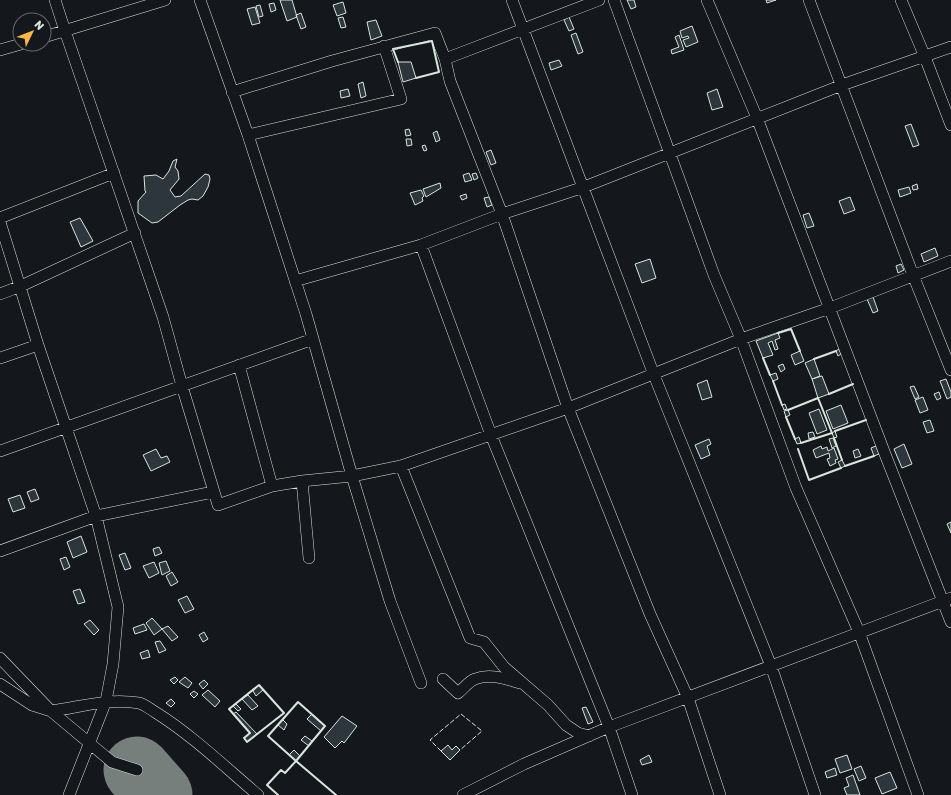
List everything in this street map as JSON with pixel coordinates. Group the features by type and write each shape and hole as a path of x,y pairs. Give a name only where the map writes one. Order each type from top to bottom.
{"street":[{"path":"55,0 163,317 218,505 272,486 352,476 401,466 568,408 741,340 830,308 951,261"},
{"path":"52,35 165,0"},
{"path":"200,0 248,134 295,281 390,602 421,683"},
{"path":"512,0 654,375 771,666 815,795"},
{"path":"445,59 599,0"},
{"path":"614,0 714,275 741,340 796,488 859,632 918,795"},
{"path":"707,0 757,118 885,454 947,599 951,622"},
{"path":"809,0 913,275 951,370"},
{"path":"901,0 925,56 951,125"},
{"path":"232,92 332,61 436,33 445,59 450,81 502,214 568,408 650,614 688,698 720,795"},
{"path":"248,134 402,99 384,46"},
{"path":"0,50 12,47"},
{"path":"295,281 421,245 502,214 584,187 842,85 951,47"},
{"path":"0,218 114,173"},
{"path":"0,222 38,345 96,516 118,607 113,664 106,701 70,795"},
{"path":"0,294 21,286 135,233"},
{"path":"421,245 491,435 609,727 632,795"},
{"path":"0,451 313,339"},
{"path":"0,358 38,345"},
{"path":"239,365 272,486"},
{"path":"401,466 470,638 484,642 504,667 548,705 566,725 578,733 589,736"},
{"path":"302,482 309,558"},
{"path":"0,551 96,516 213,492"},
{"path":"463,795 524,764 609,727 947,599"},
{"path":"0,658 51,711 112,762 137,770"},
{"path":"443,679 458,693 474,679 488,677 501,678 522,683"},
{"path":"0,684 32,705 51,711 106,701 141,703 167,720 258,795"}],"building":[{"path":"280,0 292,0 297,17 287,21"},
{"path":"627,0 634,0 636,7 631,9"},
{"path":"766,0 776,0 767,3"},
{"path":"343,2 346,13 337,16 333,5"},
{"path":"274,3 276,10 271,12 269,4"},
{"path":"260,5 263,16 259,17 256,6"},
{"path":"255,7 260,23 252,25 247,9"},
{"path":"301,13 306,27 301,29 296,15"},
{"path":"343,17 346,27 341,28 338,18"},
{"path":"569,17 574,29 569,31 564,20"},
{"path":"376,20 382,36 371,40 367,22"},
{"path":"692,26 698,42 686,47 683,40 689,38 688,36 682,38 680,31"},
{"path":"576,33 583,52 578,54 571,35"},
{"path":"679,35 684,50 672,54 671,50 679,47 675,37"},
{"path":"559,60 562,66 551,70 549,63"},
{"path":"398,62 411,62 416,78 403,82"},
{"path":"363,82 366,96 361,98 358,84"},
{"path":"348,89 350,96 341,98 340,91"},
{"path":"717,89 723,107 712,110 707,93"},
{"path":"911,124 919,145 913,147 905,126"},
{"path":"409,129 411,135 406,136 405,130"},
{"path":"437,131 440,140 436,142 433,133"},
{"path":"406,139 411,139 412,145 407,146"},
{"path":"425,145 427,150 424,151 422,146"},
{"path":"491,150 496,163 491,165 486,152"},
{"path":"177,159 175,167 178,171 179,179 170,190 175,197 181,196 205,174 209,175 210,179 208,187 203,196 198,200 188,200 158,222 152,223 138,213 138,201 146,192 144,176 156,175 163,179 169,171 173,161"},
{"path":"469,173 472,180 465,182 463,175"},
{"path":"476,173 478,178 474,180 472,174"},
{"path":"440,183 441,188 426,197 423,189"},
{"path":"917,184 918,189 913,190 912,186"},
{"path":"909,187 911,193 900,197 898,190"},
{"path":"421,190 424,196 422,198 423,201 415,205 410,193"},
{"path":"466,194 467,198 462,200 460,196"},
{"path":"489,197 492,205 487,207 484,198"},
{"path":"850,197 855,210 844,214 839,201"},
{"path":"809,213 814,226 807,228 803,215"},
{"path":"80,218 93,241 81,247 70,222"},
{"path":"935,248 938,256 924,262 921,254"},
{"path":"650,259 656,278 642,283 635,264"},
{"path":"901,264 904,270 898,273 896,266"},
{"path":"873,297 878,311 873,313 867,299"},
{"path":"778,333 780,338 775,340 778,349 775,350 772,341 768,343 773,355 763,358 756,341"},
{"path":"839,349 841,354 838,356 836,351"},
{"path":"800,351 804,361 795,365 791,355"},
{"path":"814,359 820,376 812,379 805,363"},
{"path":"783,364 785,369 781,372 778,366"},
{"path":"776,373 778,379 773,381 770,375"},
{"path":"822,376 829,394 818,398 812,379"},
{"path":"946,379 951,392 951,397 947,399 940,381"},
{"path":"707,380 712,397 702,400 697,384"},
{"path":"914,386 919,397 915,399 910,387"},
{"path":"939,392 941,398 937,400 934,394"},
{"path":"923,397 928,410 920,413 915,400"},
{"path":"785,404 787,409 784,410 782,405"},
{"path":"841,405 848,423 833,429 826,411"},
{"path":"819,409 827,430 817,434 809,413"},
{"path":"788,410 790,415 786,417 784,411"},
{"path":"930,420 934,431 927,433 923,422"},
{"path":"835,431 837,437 834,438 832,433"},
{"path":"813,432 815,437 809,439 808,433"},
{"path":"799,437 801,443 797,444 795,439"},
{"path":"833,438 836,446 832,448 829,439"},
{"path":"709,439 711,444 707,446 710,455 701,459 695,445"},
{"path":"904,444 912,464 902,468 894,449"},
{"path":"821,446 822,449 827,447 828,451 834,448 838,459 835,460 836,463 830,466 827,459 830,458 829,453 816,458 813,450"},
{"path":"876,446 879,454 874,456 871,448"},
{"path":"156,449 161,458 167,456 170,462 151,471 143,455"},
{"path":"858,449 861,456 855,458 853,451"},
{"path":"842,460 845,466 841,468 838,462"},
{"path":"35,489 39,499 31,502 27,492"},
{"path":"20,495 25,508 13,512 8,499"},
{"path":"951,522 951,533 947,524"},
{"path":"81,536 87,552 73,558 67,542"},
{"path":"159,547 162,553 155,556 153,549"},
{"path":"125,553 131,568 125,570 119,555"},
{"path":"66,557 70,567 64,570 60,559"},
{"path":"166,561 170,571 162,575 159,563"},
{"path":"154,562 159,573 149,578 143,566"},
{"path":"172,572 178,582 171,586 166,576"},
{"path":"80,589 85,602 78,604 73,591"},
{"path":"187,596 194,609 185,613 178,600"},
{"path":"152,618 162,629 154,635 146,623"},
{"path":"90,620 99,630 94,635 84,624"},
{"path":"144,624 147,630 135,634 133,628"},
{"path":"168,626 178,637 172,641 162,629"},
{"path":"204,632 208,639 203,642 199,635"},
{"path":"160,641 166,650 159,653 155,642"},
{"path":"148,650 150,657 142,659 140,653"},
{"path":"175,677 178,680 174,684 170,680"},
{"path":"185,677 192,683 188,688 179,682"},
{"path":"204,680 208,684 203,689 199,684"},
{"path":"259,685 263,690 256,696 253,691"},
{"path":"208,690 220,701 215,707 202,695"},
{"path":"194,691 198,694 194,698 190,694"},
{"path":"248,695 258,706 252,710 242,699"},
{"path":"171,699 175,703 171,707 166,703"},
{"path":"236,704 241,709 238,711 233,706"},
{"path":"586,707 593,722 588,724 582,708"},
{"path":"236,712 257,734 247,742 244,738 250,733 233,714"},
{"path":"312,714 325,726 321,731 307,719"},
{"path":"342,716 357,726 344,743 342,741 335,748 324,737"},
{"path":"283,720 287,724 284,730 278,725"},
{"path":"305,736 312,741 309,746 301,740"},
{"path":"448,745 452,750 456,746 460,750 450,760 441,751"},
{"path":"294,750 300,756 296,761 289,755"},
{"path":"649,755 652,762 642,765 640,760"},
{"path":"847,755 852,769 840,773 835,759"},
{"path":"861,766 866,778 859,781 854,769"},
{"path":"835,768 837,775 827,778 825,772"},
{"path":"890,772 897,788 882,794 875,778"},
{"path":"853,775 860,795 847,795 844,788 849,786 846,778"}],"runway":[{"path":"137,770 159,795"}],"fence":[{"path":"441,751 430,740 461,714 482,731 460,750"}],"wall":[{"path":"398,62 393,49 432,41 439,72 416,78"},
{"path":"778,333 791,329 800,351"},
{"path":"814,359 836,351"},
{"path":"763,358 770,375"},
{"path":"773,381 782,405"},
{"path":"829,394 853,384"},
{"path":"788,410 818,398 832,433 801,443"},
{"path":"786,417 795,439"},
{"path":"835,431 866,420"},
{"path":"834,438 842,460"},
{"path":"798,449 809,480 841,468"},
{"path":"845,466 874,456"},
{"path":"259,685 284,713 247,742 244,738 250,733 229,709 259,685"},
{"path":"298,702 325,726 296,761 268,736 298,702"},
{"path":"278,795 267,785 281,770 285,773 296,761 336,795"}]}
